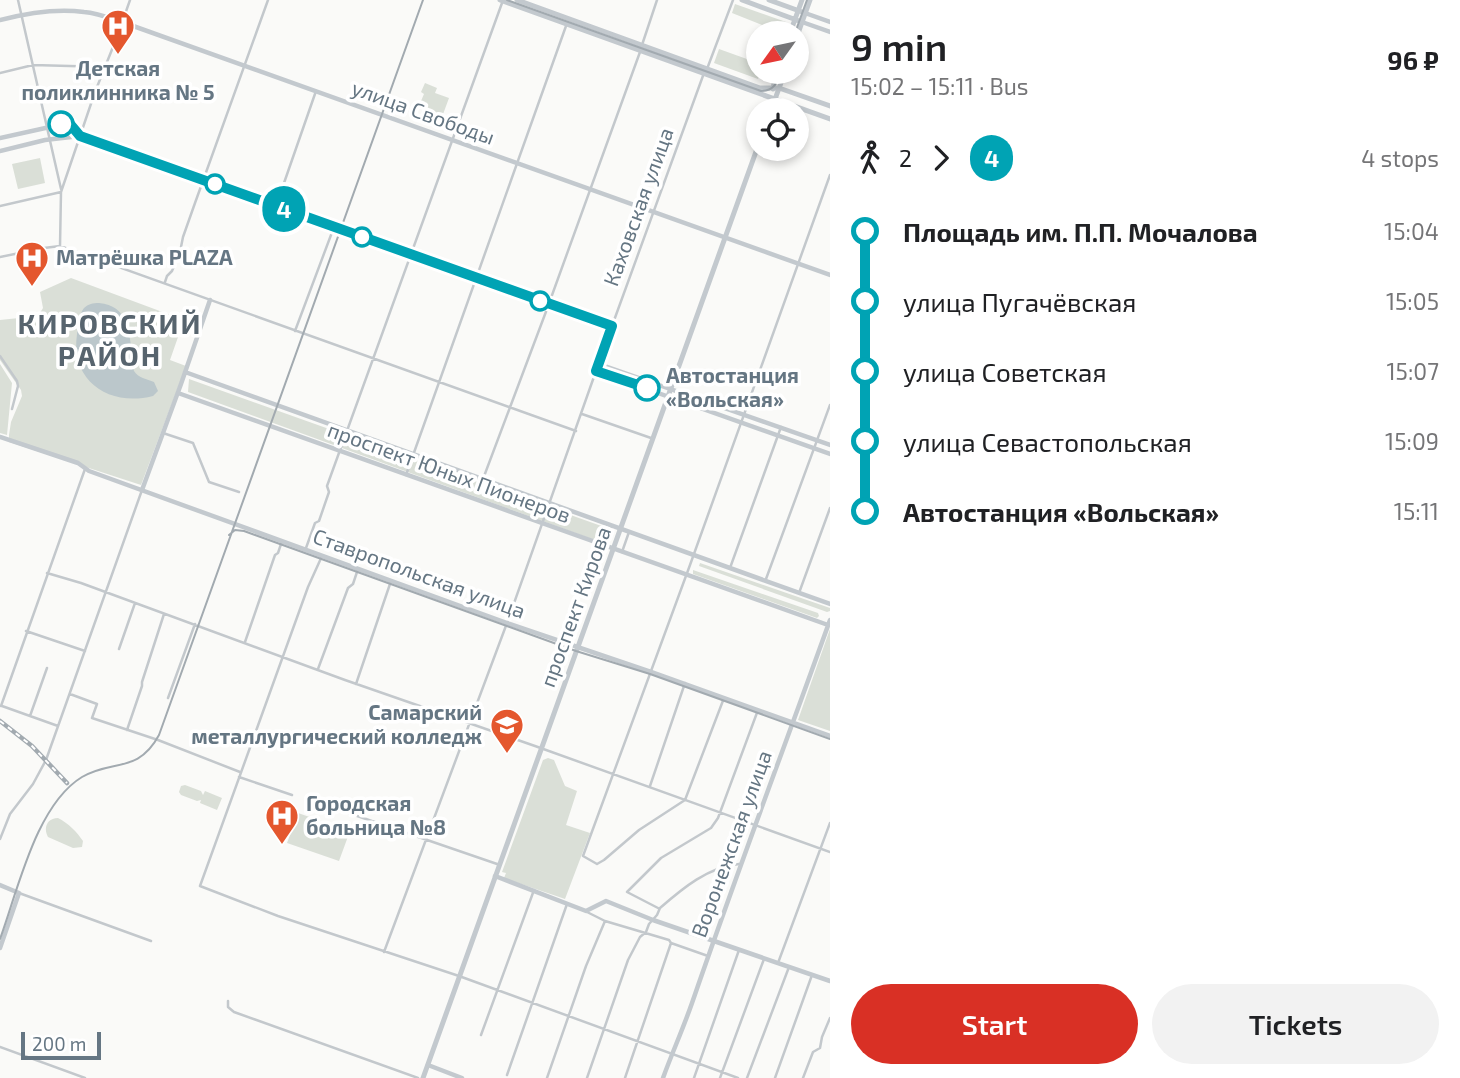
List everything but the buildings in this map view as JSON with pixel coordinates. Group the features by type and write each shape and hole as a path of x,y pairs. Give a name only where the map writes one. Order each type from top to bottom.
{"main road":[{"path":"502,0 568,21"},
{"path":"517,0 640,50 760,88 776,88 830,106"},
{"path":"742,0 799,20"},
{"path":"769,0 805,13"},
{"path":"799,20 798,11 802,0"},
{"path":"799,20 810,0"},
{"path":"706,71 773,98"},
{"path":"775,98 776,84"},
{"path":"776,88 778,84"},
{"path":"784,98 790,92"},
{"path":"809,111 830,119"},
{"name":"проспект Кирова","path":"423,1078 753,161"}],"street":[{"path":"19,0 61,192 60,246"},
{"path":"61,192 130,0"},
{"path":"164,284 180,252 183,237 268,0"},
{"path":"305,550 329,492 327,486 502,0"},
{"path":"483,479 549,304 657,0"},
{"name":"Каховская улица","path":"384,952 507,623 653,212 733,0"},
{"name":"улица Свободы","path":"0,20 47,11 80,11 122,22 830,275"},
{"path":"805,13 830,22"},
{"path":"799,20 830,32"},
{"path":"406,475 568,21"},
{"path":"0,73 33,65 106,67"},
{"path":"276,206 316,92"},
{"path":"0,138 67,124"},
{"path":"67,124 80,136 612,326"},
{"path":"66,138 60,129 67,124"},
{"path":"66,138 73,130 67,124"},
{"path":"0,151 80,136"},
{"path":"724,698 685,800 639,830 604,860 597,864 587,860 583,856 830,175"},
{"path":"0,206 61,192"},
{"path":"823,195 830,198"},
{"path":"295,331 334,227"},
{"path":"0,257 60,246 576,432"},
{"path":"0,839 10,814 42,769 210,300"},
{"path":"0,356 17,381 12,409"},
{"path":"599,363 830,445"},
{"path":"596,371 830,454"},
{"name":"проспект Юных Пионеров","path":"185,372 830,604"},
{"name":"проспект Юных Пионеров","path":"178,393 829,623"},
{"path":"766,581 830,405"},
{"path":"582,414 653,439"},
{"path":"730,568 781,428"},
{"path":"163,433 193,443 209,482 239,492"},
{"name":"Ставропольская улица","path":"0,437 78,463 85,469 507,623 651,671 830,736"},
{"path":"58,725 0,706 85,469"},
{"path":"799,593 830,508"},
{"path":"605,546 612,526"},
{"path":"622,552 629,532"},
{"path":"245,642 282,541"},
{"path":"322,556 282,657 200,886 278,916 460,976 738,1078"},
{"path":"318,670 348,588 353,584 358,569"},
{"path":"47,573 830,852"},
{"path":"355,684 391,581"},
{"path":"119,649 135,603"},
{"path":"127,730 164,614"},
{"name":"Воронежская улица","path":"663,1078 829,623"},
{"path":"168,698 195,624"},
{"path":"26,631 85,651"},
{"path":"30,716 47,668"},
{"path":"649,787 685,683"},
{"path":"69,694 97,704 92,718 158,740 292,795"},
{"path":"660,908 627,892 661,858 711,828 719,818 758,710"},
{"path":"331,807 500,865"},
{"path":"778,963 830,824"},
{"path":"587,1078 628,960 660,908 698,878 730,865 740,864"},
{"path":"495,876 605,921 669,940 708,956"},
{"path":"0,886 151,941"},
{"path":"481,1035 534,890"},
{"path":"0,948 19,893"},
{"path":"586,911 606,901 829,981 830,973"},
{"path":"507,1075 567,904"},
{"path":"547,1078 586,966 605,921"},
{"path":"0,929 6,931"},
{"path":"625,1078 671,943"},
{"path":"694,1078 739,950"},
{"path":"720,1078 764,959"},
{"path":"747,1078 789,967"},
{"path":"775,1078 812,975"},
{"path":"228,1002 228,1007 234,1012 418,1078"},
{"path":"803,1078 813,1052 820,1048 830,1018"},
{"path":"0,1047 85,1078"},
{"path":"428,1065 462,1078"}],"shaded area":[{"path":"735,4 783,21 752,21 732,13"},
{"path":"719,49 746,59 746,75 714,63"},
{"path":"425,83 437,88 435,93 449,98 442,117 418,108"},
{"path":"40,158 45,183 18,189 12,164"},
{"path":"71,278 184,320 170,360 186,366 141,485 9,442 11,422 22,396 21,390 0,360 0,320 38,316 43,308 40,292"},
{"path":"99,303 109,305 121,314 130,336 134,371 140,377 154,382 158,391 153,396 122,398 108,394 87,378 76,351 78,324 84,308"},
{"path":"0,364 12,383 7,435 0,433"},
{"path":"189,379 607,528 603,543 188,392"},
{"path":"700,563 830,608 830,611 699,566"},
{"path":"693,570 818,613 819,616 817,618 693,574"},
{"path":"830,629 830,731 798,720"},
{"path":"543,760 554,760 565,786 577,791 566,825 590,833 565,899 504,878 506,873 502,872"},
{"path":"181,786 201,791 203,795 205,791 222,798 217,810 200,803 201,800 181,795"},
{"path":"298,813 350,831 339,861 287,843"},
{"path":"58,818 78,834 83,841 82,847 73,848 48,837 47,824"}],"tram line":[{"path":"0,939 31,850 52,807 66,790 82,777 133,761 151,747 159,735 423,0"},
{"path":"507,0 761,91 769,90 775,84"},
{"path":"799,21 807,0"},
{"path":"229,535 235,530 244,531 830,739"}],"railway":[{"path":"0,721 32,746 67,783"}],"bus line":[{"name":"4","path":"61,124 70,124 80,136 612,326 596,371 647,388"}],"place":[{"name":"Детская поликлинника № 5","path":"118,56"},
{"name":"Матрёшка PLAZA","path":"32,288"},
{"name":"Автостанция «Вольская»","path":"647,388"},
{"name":"Самарский металлургический колледж","path":"507,755"},
{"name":"Городская больница №8","path":"282,846"}],"district":[{"name":"КИРОВСКИЙ РАЙОН","path":"110,340"}]}
